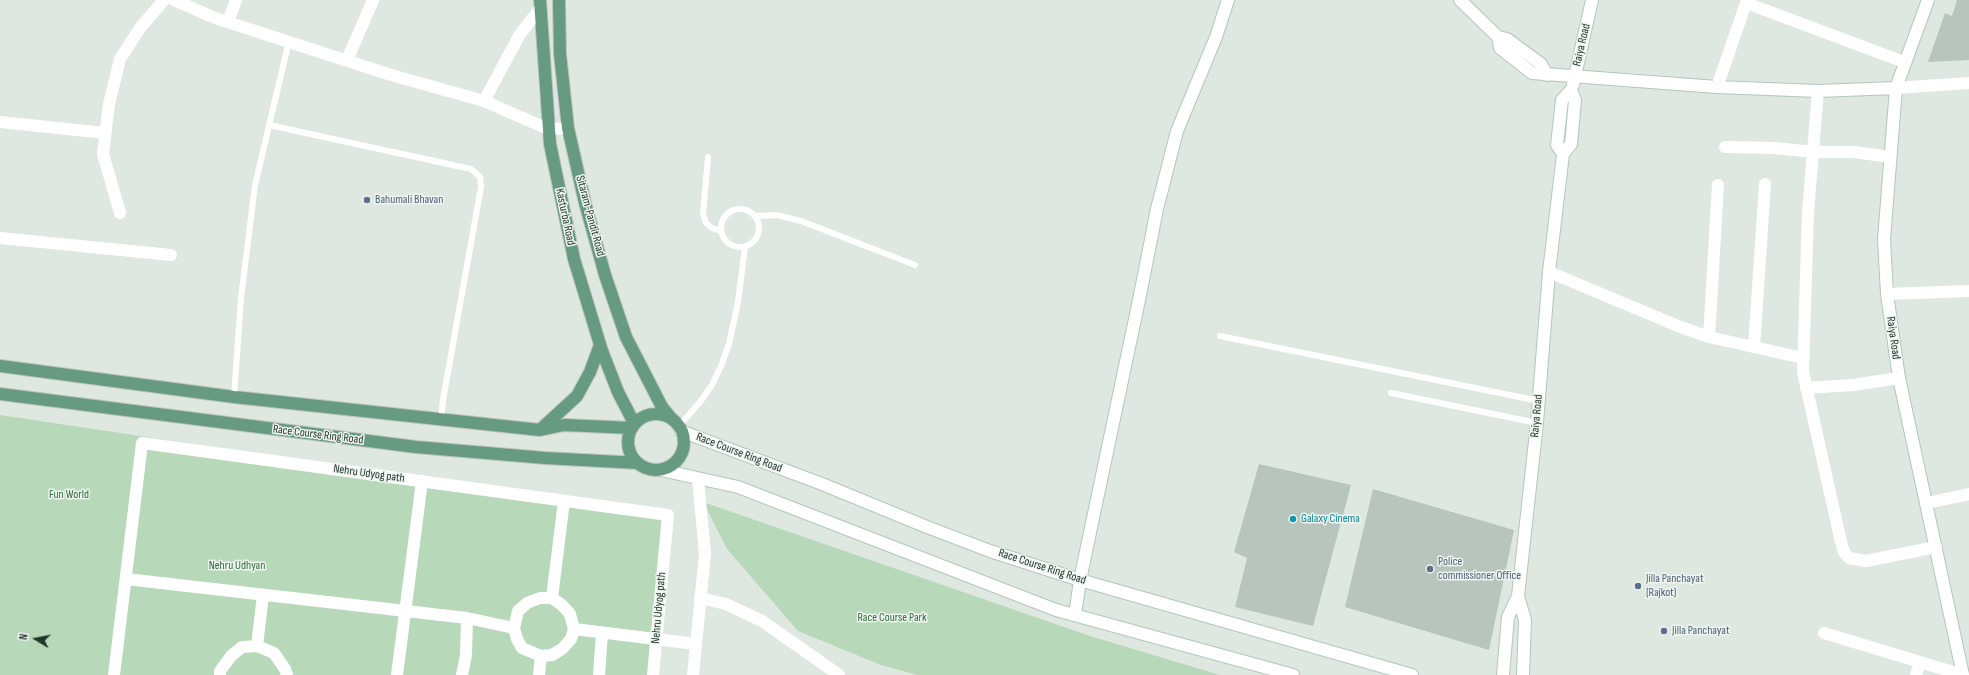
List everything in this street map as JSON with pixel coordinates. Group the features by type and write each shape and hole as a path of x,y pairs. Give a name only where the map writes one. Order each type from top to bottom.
{"main road":[{"name":"Sitaram-Pandit Road","path":"559,0 560,54 568,128 587,211 626,337 662,407 677,425"},
{"name":"Kasturba Road","path":"540,5 550,144 574,259 600,345 633,426"},
{"path":"540,430 577,396 590,372 600,345"},
{"path":"0,366 234,397 301,403 540,430 564,425 633,426"},
{"name":"Race Course Ring Road","path":"0,394 416,447 545,458 638,463"},
{"path":"660,414 677,425 684,436 684,447 680,458 672,465 661,470 646,468 638,463 629,450 629,436 633,426 649,415 660,414"}],"street":[{"path":"120,213 103,154 109,104 120,59 140,28 164,0"},
{"path":"174,0 228,22 347,60 484,101 548,129 568,128"},
{"path":"228,22 236,0"},
{"path":"347,60 373,0"},
{"path":"1075,615 1080,580 1139,300 1156,209 1177,131 1216,37 1228,0"},
{"name":"Raiya Road","path":"1503,675 1508,617 1518,596 1537,423 1549,272 1563,154 1557,145 1562,100 1571,90 1592,0"},
{"name":"Raiya Road","path":"1928,0 1904,62 1896,88 1884,239 1887,294 1899,378 1963,675"},
{"path":"1462,1 1498,37 1507,39 1541,64 1547,75 1717,87 1818,91 1969,83"},
{"path":"1717,87 1746,2 1904,62"},
{"path":"484,101 520,34 540,5"},
{"path":"1818,91 1808,212 1803,372 1841,542 1844,552 1849,558 1866,561 1936,547"},
{"path":"0,122 106,133"},
{"path":"1725,147 1774,148 1814,152 1854,152 1890,156"},
{"path":"1754,347 1765,184"},
{"path":"1709,337 1718,186"},
{"path":"0,238 171,254"},
{"path":"1549,272 1709,337 1803,358"},
{"path":"1887,294 1969,291"},
{"path":"1806,388 1853,385 1899,378"},
{"name":"Race Course Ring Road","path":"677,425 962,540 1080,580 1412,675"},
{"name":"Nehru Udyog path","path":"114,675 142,443 668,515 653,675"},
{"path":"661,470 738,487 1056,610 1293,675"},
{"path":"693,675 705,554 698,479"},
{"path":"397,675 422,481"},
{"path":"1927,504 1969,494"},
{"path":"552,598 564,501"},
{"path":"126,579 467,618 514,628"},
{"path":"257,646 263,595"},
{"path":"1518,596 1525,620 1523,675"},
{"path":"540,598 552,598 570,614 574,629 571,639 562,649 552,655 541,656 522,648 514,628 518,611 527,603 540,598"},
{"path":"700,598 726,604 762,621 839,675"},
{"path":"462,675 466,655 467,618"},
{"path":"574,629 602,634 696,644"},
{"path":"1824,633 1963,675"},
{"path":"599,675 602,634"},
{"path":"220,675 220,671 231,656 242,647 257,646 274,653 285,669 287,675"},
{"path":"539,675 541,656"},
{"path":"1916,675 1920,662"}],"lane":[{"path":"234,397 247,240 255,185 289,41"},
{"path":"269,125 471,169 480,177 481,187 443,400 441,420"},
{"path":"708,157 703,214 706,223 712,228 721,231"},
{"path":"745,210 755,216 758,222 758,234 751,244 745,247 732,246 723,237 721,231 724,219 733,211 745,210"},
{"path":"755,216 766,214 801,221 915,265"},
{"path":"677,425 704,396 721,366 729,344 738,302 745,247"},
{"path":"1220,336 1539,401"},
{"path":"1391,393 1537,423"}],"green space":[{"name":"Nehru Udhyan","path":"0,415 668,515 653,675 0,675"},
{"name":"Race Course Park","path":"703,502 1090,636 1220,675 917,675 881,665 798,631 727,549"}],"building":[{"path":"1957,0 1969,0 1969,60 1928,62 1945,13 1952,16"},
{"name":"Galaxy Cinema","path":"1259,464 1351,485 1313,626 1235,607 1247,558 1234,552"},
{"name":"Police commissioner Office","path":"1373,489 1514,530 1489,650 1345,607"}],"place":[{"name":"Bahumali Bhavan","path":"367,200"},
{"name":"Galaxy Cinema","path":"1293,519"},
{"name":"Police commissioner Office","path":"1430,569"},
{"name":"Jilla Panchayat (Rajkot)","path":"1638,586"},
{"name":"Jilla Panchayat","path":"1664,631"}],"park label":[{"name":"Fun World","path":"69,495"}]}
